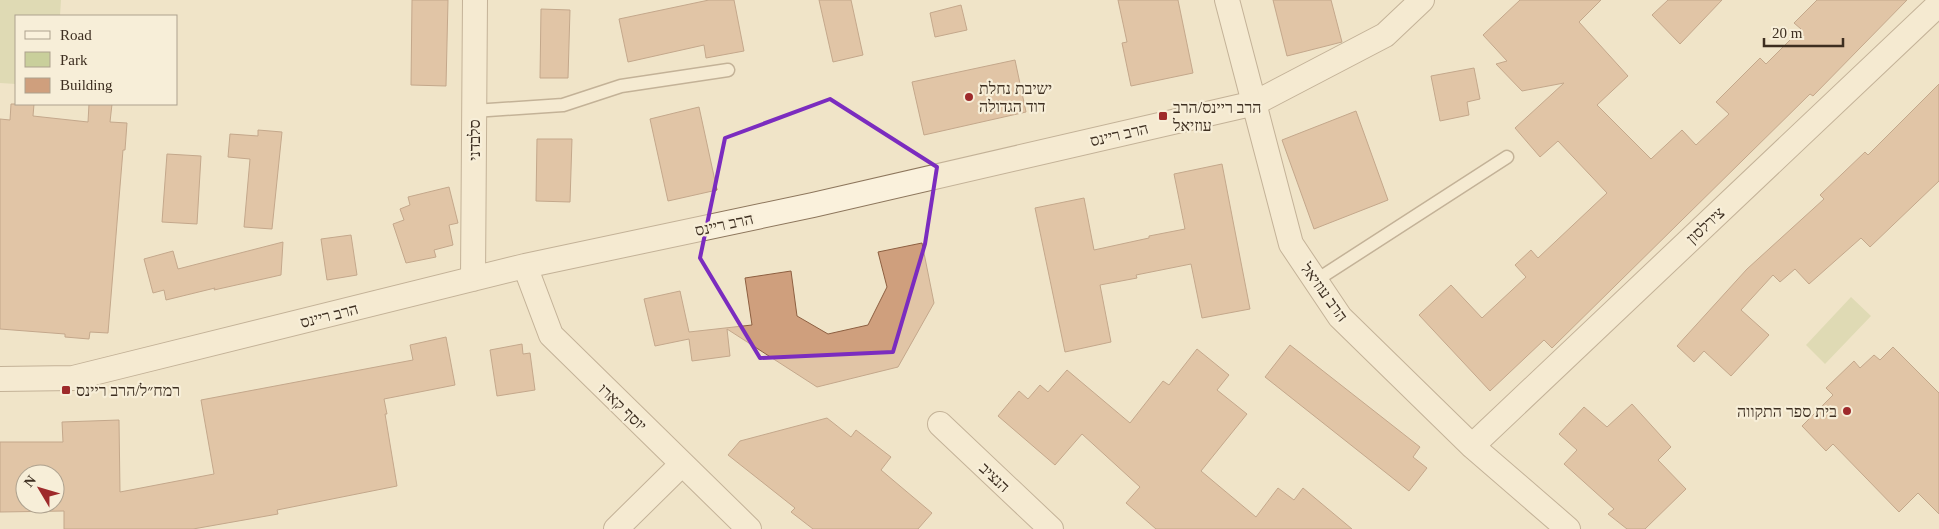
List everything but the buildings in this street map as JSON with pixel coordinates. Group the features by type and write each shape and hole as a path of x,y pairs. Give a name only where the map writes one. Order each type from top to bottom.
{"street":[{"name":"סלבדני","path":"473,279 475,0"},
{"name":"הרב עוזיאל","path":"1227,0 1291,244 1340,318 1472,446 1568,529"},
{"name":"הרב ריינס","path":"0,379 74,378 525,266 791,210 1255,103 1385,35 1422,0"},
{"name":"צירלסון","path":"1472,446 1939,4"},
{"name":"יוסף קארו","path":"525,266 551,335 749,529"},
{"name":"הנציב","path":"940,424 1051,529"},
{"path":"616,529 682,464"}],"lane":[{"path":"474,112 563,105 621,86 728,70"},
{"path":"1316,280 1507,157"}],"highlighted area":[{"path":"830,99 937,167 925,244 893,352 760,358 700,258 725,138"}],"green space":[{"path":"0,0 61,0 60,15 15,15 15,84 0,83"},
{"path":"1851,297 1871,316 1825,364 1806,345"}],"place":[{"name":"ישיבת נחלת דוד הגדולה","path":"969,97"},
{"name":"הרב ריינס/הרב עוזיאל","path":"1163,116"},
{"name":"רמח״ל/הרב ריינס","path":"66,390"},
{"name":"בית ספר התקווה","path":"1847,411"}]}
